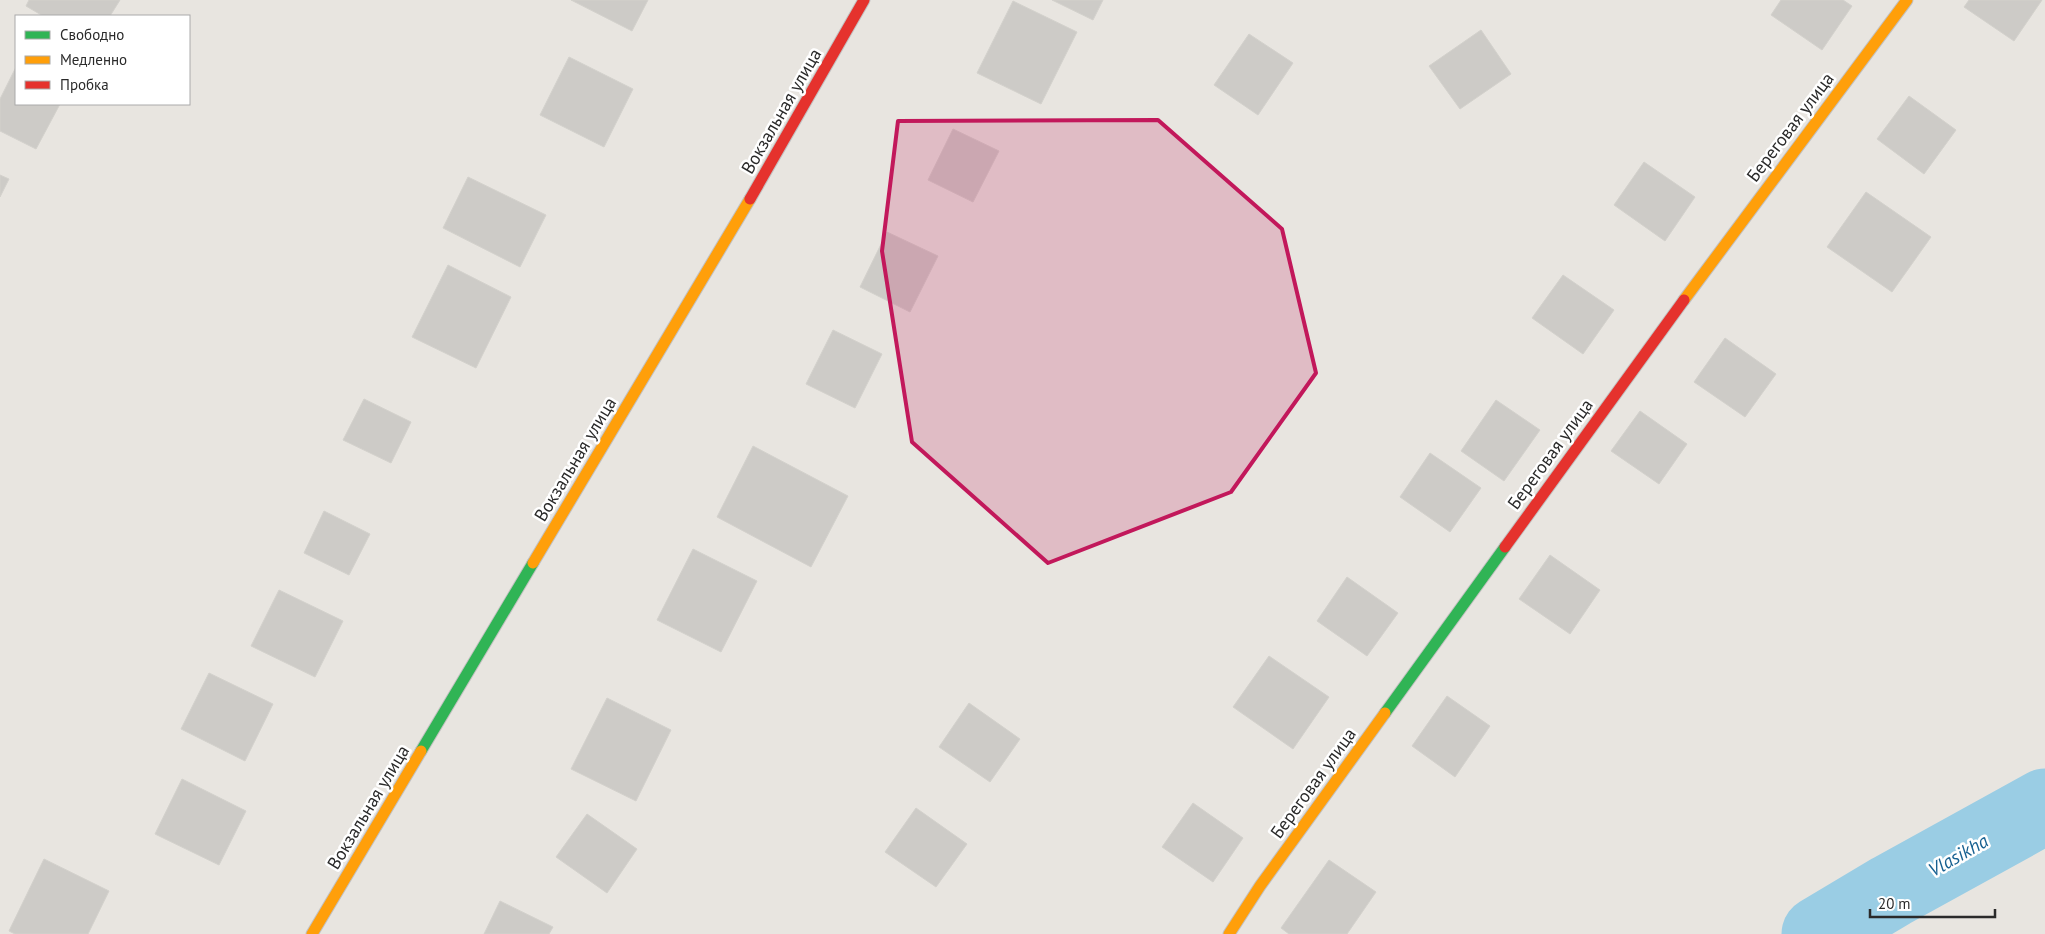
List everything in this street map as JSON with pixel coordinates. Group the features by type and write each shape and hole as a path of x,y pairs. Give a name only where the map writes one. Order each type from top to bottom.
{"street":[{"name":"Вокзальная улица","path":"312,934 779,151 864,0"},
{"name":"Береговая улица","path":"1228,934 1260,886 1734,231 1908,0"}],"highlighted area":[{"path":"1158,120 1282,229 1316,373 1231,492 1048,563 912,442 882,251 898,121"}],"building":[{"path":"29,0 120,0 111,15 41,15 26,6"},
{"path":"571,0 648,0 632,31"},
{"path":"1052,0 1103,0 1093,20"},
{"path":"1781,0 1843,0 1852,6 1822,50 1771,15"},
{"path":"1969,0 2042,0 2014,41 1964,7"},
{"path":"1013,1 1077,32 1041,104 977,73"},
{"path":"1481,30 1511,74 1460,109 1429,66"},
{"path":"1249,34 1293,63 1258,115 1214,85"},
{"path":"569,57 633,89 604,147 540,115"},
{"path":"15,69 15,105 59,105 36,149 0,131 0,99"},
{"path":"1909,96 1956,130 1924,174 1877,139"},
{"path":"953,129 999,151 973,202 928,180"},
{"path":"1644,162 1695,197 1665,241 1614,205"},
{"path":"0,175 9,179 0,197"},
{"path":"468,177 546,215 520,267 443,228"},
{"path":"1866,192 1931,237 1892,292 1827,247"},
{"path":"887,232 938,256 910,312 860,287"},
{"path":"448,265 511,297 476,368 412,337"},
{"path":"1563,275 1614,310 1583,354 1532,318"},
{"path":"833,330 882,354 855,408 806,384"},
{"path":"1725,338 1776,374 1745,417 1694,382"},
{"path":"364,399 411,422 391,463 343,440"},
{"path":"1496,400 1540,430 1504,481 1461,451"},
{"path":"1640,411 1687,444 1659,484 1611,451"},
{"path":"753,446 848,496 811,567 717,517"},
{"path":"1430,453 1481,488 1450,532 1400,497"},
{"path":"324,511 370,534 349,575 304,553"},
{"path":"693,549 757,581 721,652 657,620"},
{"path":"1550,555 1600,590 1570,634 1519,599"},
{"path":"1347,577 1398,613 1367,656 1317,621"},
{"path":"279,590 343,621 315,677 251,646"},
{"path":"1269,656 1329,697 1293,749 1233,707"},
{"path":"209,673 273,704 245,761 181,729"},
{"path":"1447,696 1490,726 1455,777 1412,746"},
{"path":"607,698 671,730 636,801 571,769"},
{"path":"969,703 1020,739 990,782 939,747"},
{"path":"182,779 246,811 219,865 155,834"},
{"path":"1193,803 1243,838 1213,882 1162,847"},
{"path":"916,808 967,844 936,887 885,852"},
{"path":"587,814 637,849 607,893 556,857"},
{"path":"44,859 109,891 88,934 15,934 9,931"},
{"path":"1329,860 1376,892 1347,934 1289,934 1281,928"},
{"path":"500,901 553,927 549,934 484,934"}],"waterway":[{"name":"Vlasikha","path":"1819,934 1891,891 2045,806"}],"traffic: fast":[{"path":"1385,713 1505,547"},
{"path":"421,751 533,563"}],"traffic: slow":[{"path":"1684,300 1907,0"},
{"path":"533,563 750,199"},
{"path":"1229,934 1260,886 1385,713"},
{"path":"312,934 421,751"}],"traffic: jam":[{"path":"750,199 864,0"},
{"path":"1505,547 1684,300"}]}
